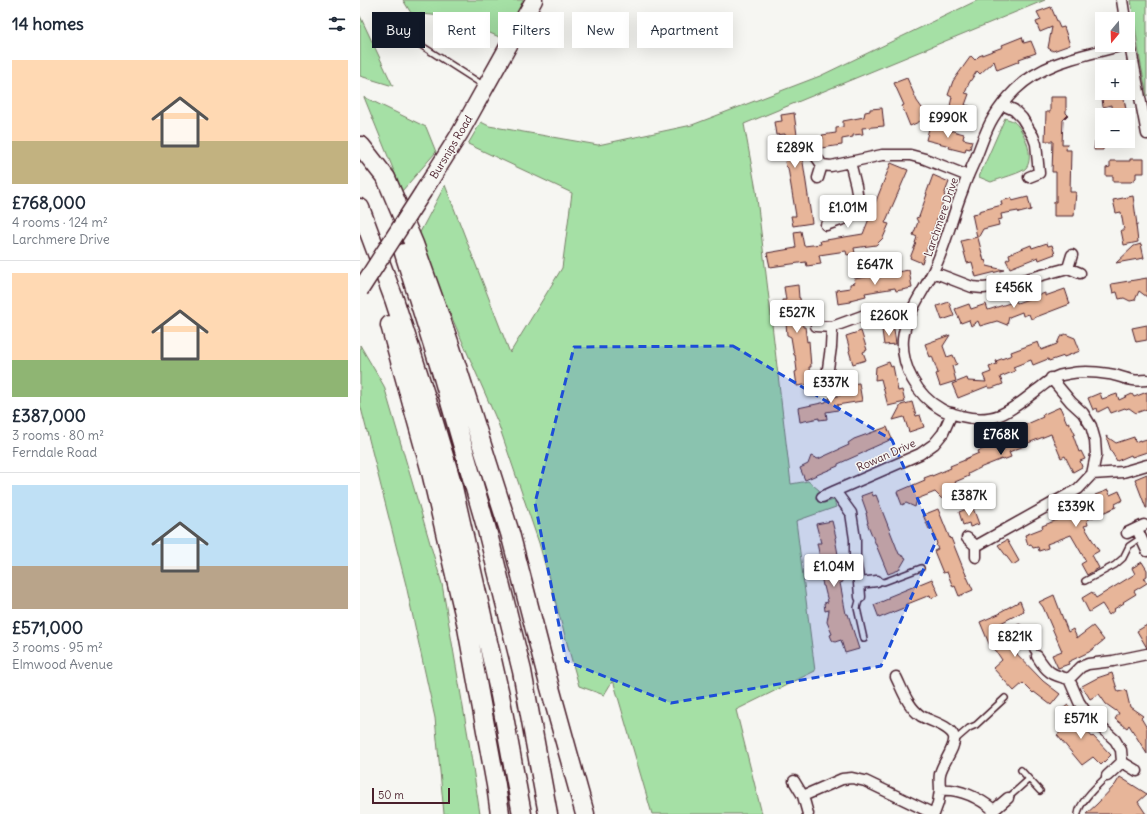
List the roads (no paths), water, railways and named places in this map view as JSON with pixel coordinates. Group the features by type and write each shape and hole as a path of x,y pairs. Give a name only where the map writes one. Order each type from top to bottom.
{"highway":[{"path":"360,145 406,257 442,374 487,530 522,671 548,814"},
{"path":"360,145 386,178 414,244 448,342 510,533 549,684 585,814"},
{"path":"360,208 394,299 430,409 452,483 504,717 522,814"},
{"path":"360,218 363,242 394,340 431,472 451,553 466,622 500,814"},
{"path":"487,530 515,585 572,791 585,814"},
{"path":"504,717 500,748 510,814"}],"main road":[{"name":"Bursnips Road","path":"360,290 460,133 534,0"}],"street":[{"path":"1122,0 1124,12"},
{"name":"Larchmere Drive","path":"1095,52 1052,65 1035,74 1016,89 993,117 968,176 933,272 906,323 903,340 905,364 916,386 928,400 941,409 952,414 977,419 992,418 1007,412 1035,392 1051,378 1067,374 1086,372 1108,374 1134,380 1147,380"},
{"path":"1129,52 1147,134"},
{"path":"1002,105 1014,110 1022,118 1033,136 1036,144 1039,173 1029,177"},
{"path":"815,156 822,165 831,166 882,155 910,155 925,159 968,176"},
{"path":"826,225 849,217 858,201 850,162"},
{"path":"818,178 822,165"},
{"path":"832,206 836,221"},
{"path":"1068,268 1072,255"},
{"path":"933,272 972,287 983,288 1001,286 1068,268 1080,273"},
{"path":"816,326 832,327 881,309 894,309 911,312"},
{"path":"826,383 832,327"},
{"path":"976,546 1078,489 1092,474 1096,455 1095,440 1091,426 1083,413 1071,402 1051,378"},
{"name":"Rowan Drive","path":"822,497 920,454 934,444 943,433 952,414"},
{"path":"1092,474 1123,472 1147,465"},
{"path":"836,491 851,513 855,539 860,598"},
{"path":"1127,533 1141,531 1147,551"},
{"path":"967,538 976,546 976,556"},
{"path":"859,583 876,581"},
{"path":"1069,679 1088,664 1113,661 1147,654"},
{"path":"1037,656 1049,672 1056,676 1069,679"},
{"path":"803,796 842,779 852,778 865,781 934,814 938,803 940,790 940,774 954,742 954,737 950,731 922,716 916,711 910,704 896,677"},
{"path":"1069,679 1079,702 1092,721 1115,740 1120,750 1122,762 1137,771"},
{"path":"1106,776 1122,762"},
{"path":"794,781 803,796 808,814"},
{"path":"940,790 960,792 988,805 993,812 1008,798"}],"lane":[{"path":"425,48 486,87"},
{"path":"1085,581 1115,565 1123,558 1129,546 1141,531"},
{"path":"876,581 884,582 921,568"},
{"path":"860,598 857,608 864,639"},
{"path":"1019,628 1037,656"},
{"path":"954,742 1005,698"},
{"path":"1021,770 1040,791"},
{"path":"1078,814 1078,809 1082,802 1106,776"},
{"path":"1008,798 1029,779"}]}
